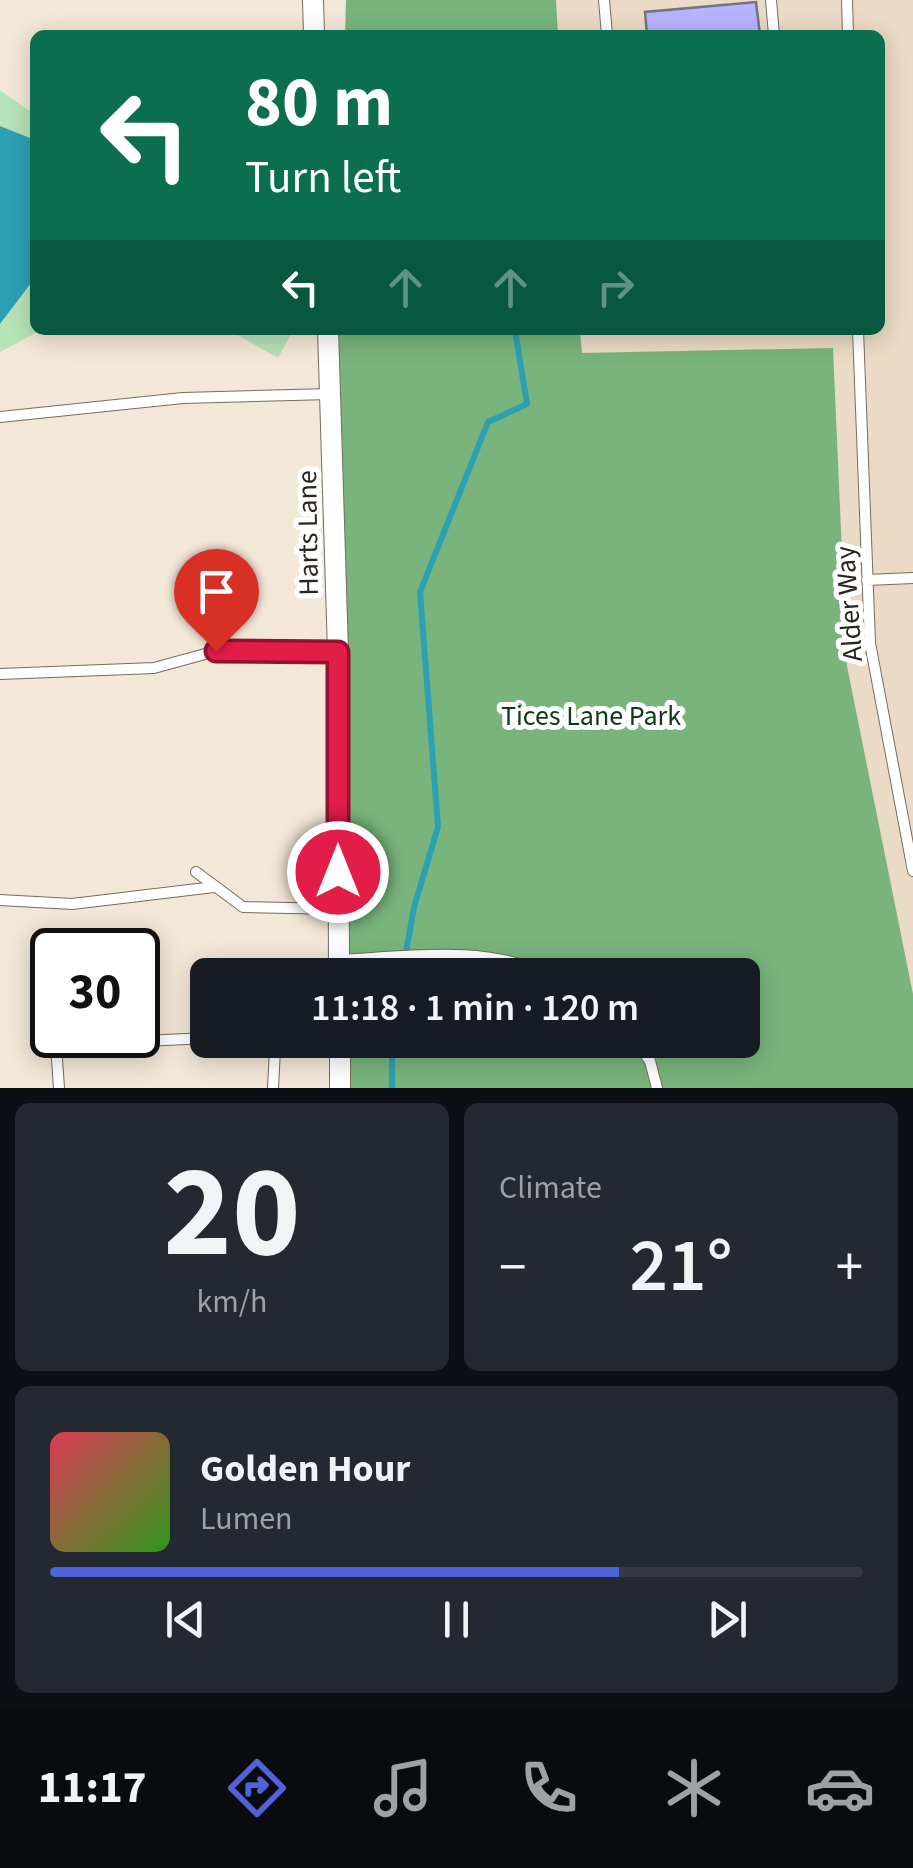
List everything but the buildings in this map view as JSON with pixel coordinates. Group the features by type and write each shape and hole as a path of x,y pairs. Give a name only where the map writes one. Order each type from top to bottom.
{"street":[{"path":"312,0 314,30"},
{"name":"Harts Lane","path":"328,335 338,652 339,958"},
{"path":"340,1058 340,1088"}],"lane":[{"path":"604,0 607,30"},
{"path":"771,0 774,30"},
{"path":"847,0 848,30"},
{"name":"Alder Way","path":"858,335 872,659 913,871"},
{"path":"0,417 183,398 331,394"},
{"path":"867,580 913,578"},
{"path":"0,674 154,668 216,651 338,652"},
{"path":"196,872 243,908 338,909"},
{"path":"0,900 72,904 214,888"},
{"path":"59,1088 56,1044 190,1039"},
{"path":"273,1088 274,1058"},
{"path":"648,1058 657,1088"}],"shaded area":[{"path":"556,0 913,0 913,994 847,666 833,349 582,354 580,335 885,335 885,30 558,30"}],"green space":[{"path":"346,0 556,0 558,30 345,30"},
{"path":"0,90 30,111 30,138 0,126"},
{"path":"30,285 32,335 0,352 0,324"},
{"path":"238,335 290,335 278,358"},
{"name":"Tices Lane Park","path":"339,335 580,335 582,353 833,348 847,666 913,994 913,1088 340,1088 340,1058 760,1058 760,958 338,958 329,814"}],"water":[{"path":"0,126 30,138 30,285 0,324"}],"waterway":[{"path":"405,958 414,907 438,827 420,592 488,422 527,404 516,335"},
{"path":"392,1058 392,1088"}],"route":[{"path":"216,651 338,652 338,872"}]}
